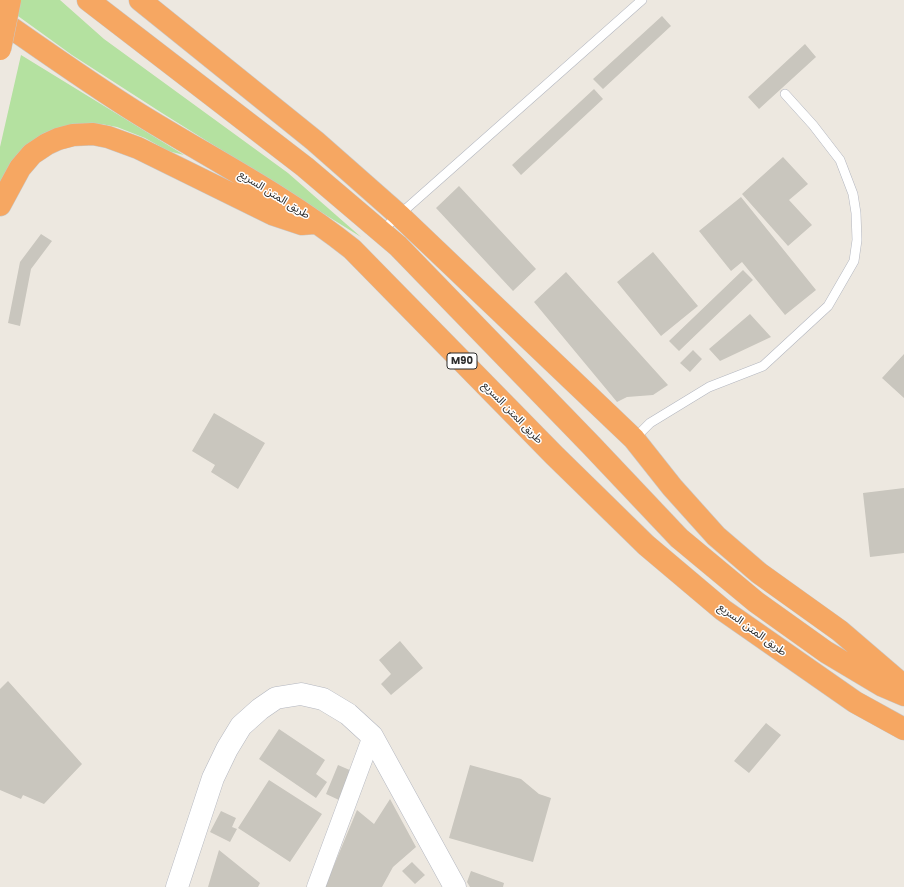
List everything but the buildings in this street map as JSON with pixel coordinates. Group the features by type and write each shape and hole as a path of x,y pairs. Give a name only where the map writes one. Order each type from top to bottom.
{"highway":[{"path":"0,49 10,0"},
{"path":"88,0 305,167 381,231 591,445 678,538 756,602 826,652 883,686 904,695"},
{"path":"140,0 315,141 399,215 634,439 672,487 716,536 759,573 840,632 904,686"},
{"name":"طريق المتن السريع","path":"0,20 76,73 139,114 253,182 318,223 352,249 554,455 646,545 723,610 855,702 904,729"},
{"path":"0,205 20,168 32,154 58,139 73,135 92,134 108,137 129,144 194,174 272,214 302,224 318,223"}],"street":[{"path":"177,887 213,778 227,749 241,726 260,709 276,698 301,694 322,699 348,714 372,736 455,887"},
{"path":"316,887 372,736"}],"lane":[{"path":"381,231 642,0"},
{"path":"634,439 650,423 709,387 763,366 828,306 854,262 857,240 856,213 853,194 840,160 813,125 785,94"}],"green space":[{"path":"0,0 60,0 104,39 288,173 361,237 72,55 0,3"},
{"path":"21,55 184,155 168,151 145,138 117,127 101,124 72,129 0,193 0,147"}]}
